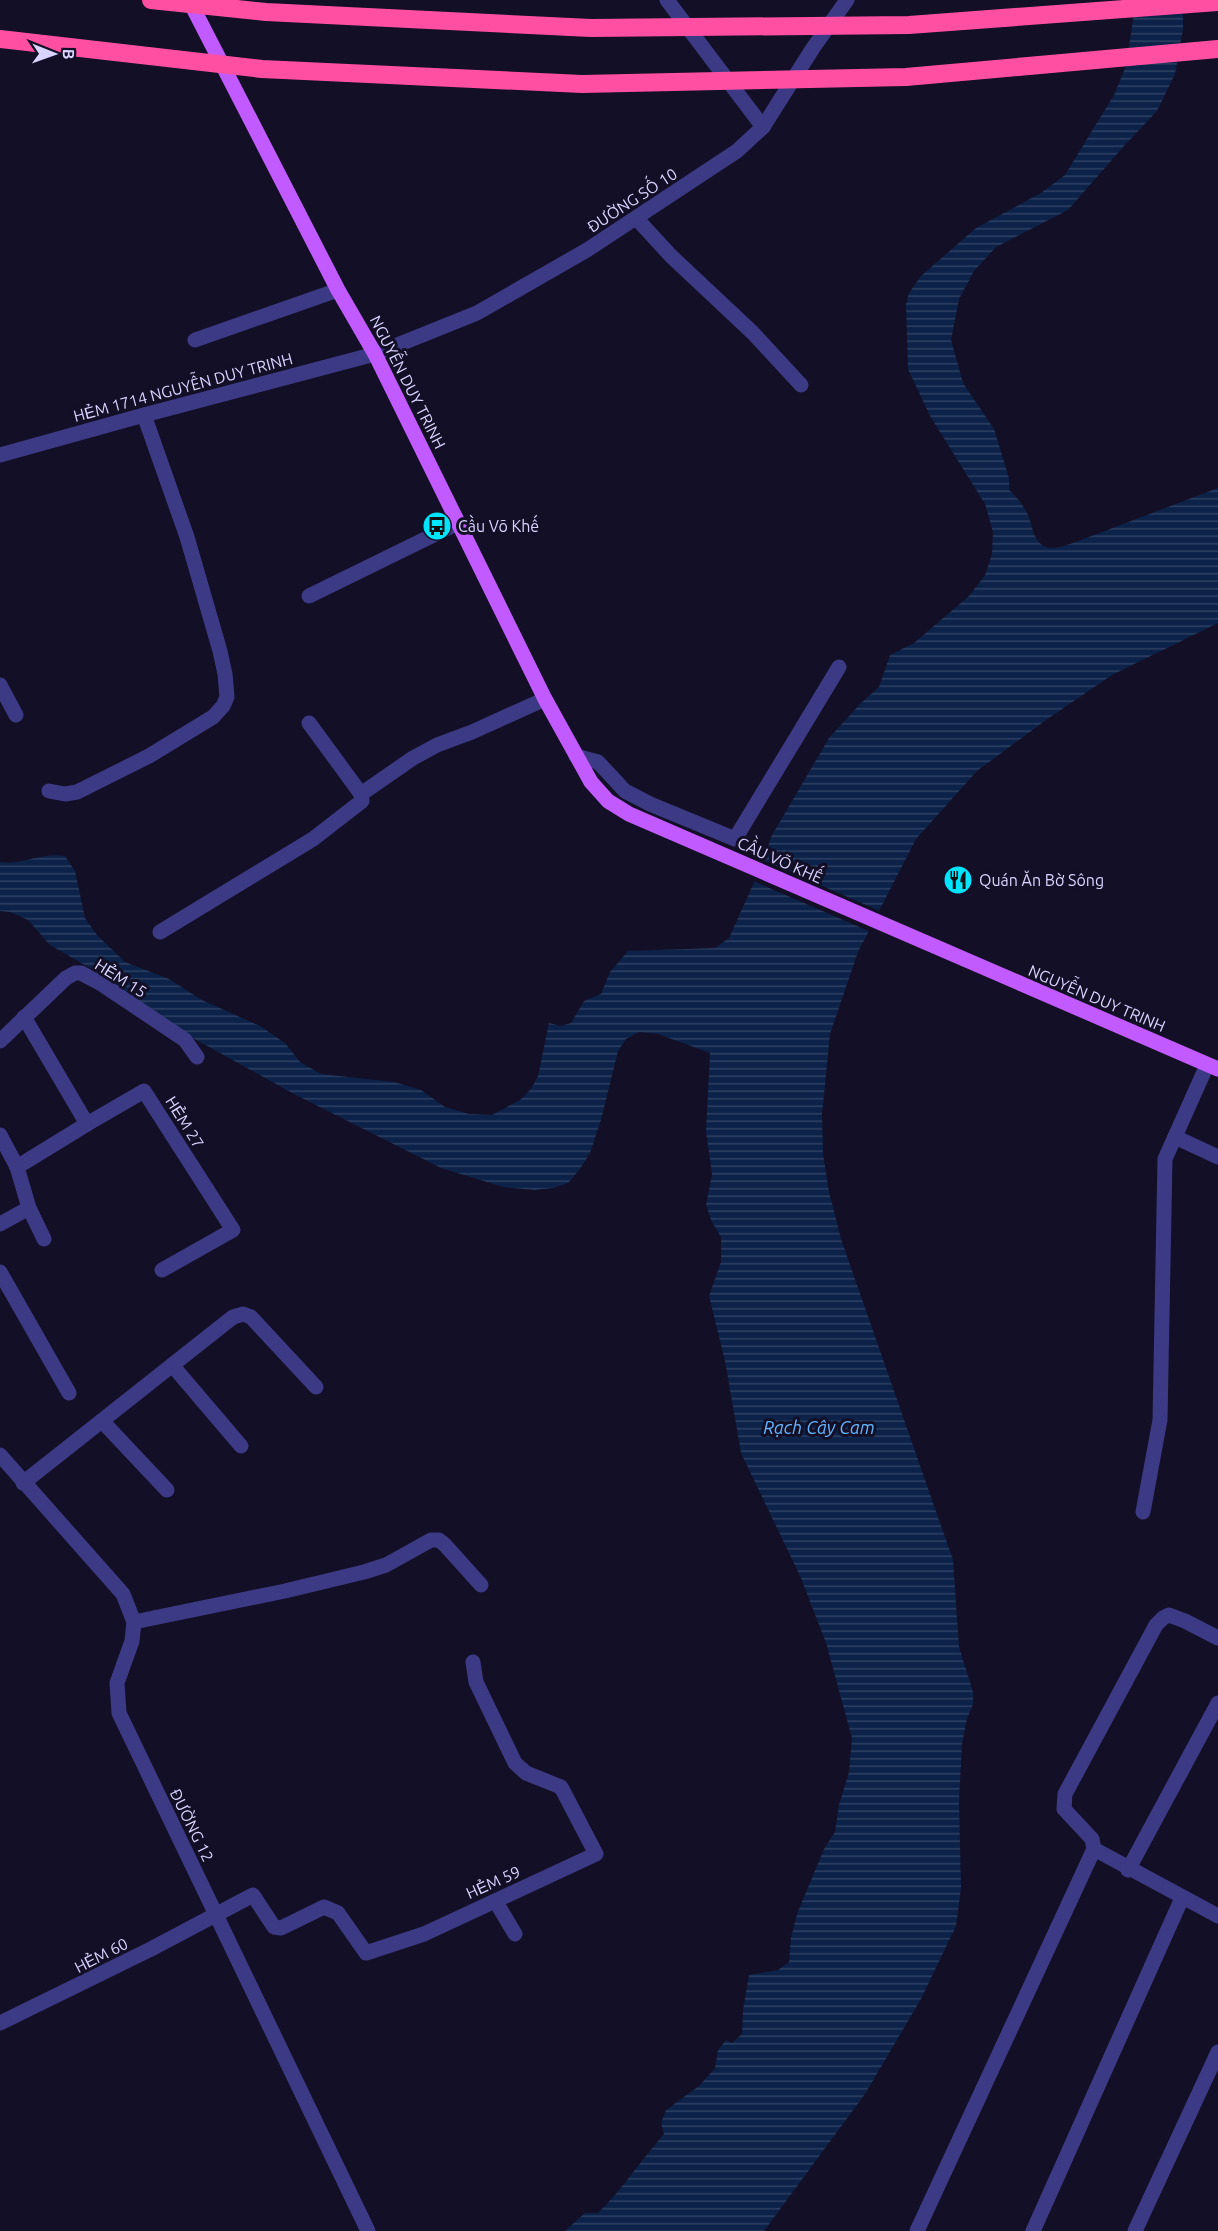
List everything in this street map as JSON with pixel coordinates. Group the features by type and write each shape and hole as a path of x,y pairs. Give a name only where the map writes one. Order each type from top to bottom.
{"highway":[{"path":"151,0 266,12 591,28 909,25 1218,2"},
{"path":"0,39 262,69 582,84 906,76 1218,49"}],"main road":[{"name":"NGUYỄN DUY TRINH","path":"189,0 338,290 375,354 545,699 591,782"},
{"name":"CẦU VÕ KHẾ","path":"591,782 608,801 629,814 962,960"},
{"name":"NGUYỄN DUY TRINH","path":"962,960 1213,1067"}],"street":[{"path":"667,0 763,127"},
{"name":"ĐƯỜNG SỐ 10","path":"375,354 477,313 637,219 737,150 763,127 813,48 847,0"},
{"path":"637,219 671,256 753,333 801,386"},
{"path":"195,340 338,290"},
{"name":"HẺM 1714 NGUYỄN DUY TRINH","path":"0,455 144,414 375,354"},
{"path":"49,790 65,794 77,792 149,756 213,717 223,706 226,697 227,687 220,651 187,537 144,414"},
{"path":"309,596 458,523"},
{"path":"576,756 598,762 625,791 650,804 735,839 839,667"},
{"path":"0,685 15,715"},
{"path":"360,795 421,753 545,699"},
{"path":"160,932 313,838 362,801 309,723"},
{"name":"HẺM 15","path":"0,1041 66,978 75,973 81,973 100,983 185,1040 197,1058"},
{"path":"24,1017 87,1124"},
{"path":"1143,1512 1160,1420 1165,1159 1213,1067"},
{"name":"HẺM 27","path":"17,1167 144,1092 233,1230 162,1270"},
{"path":"0,1135 17,1167 28,1208 44,1239"},
{"path":"1175,1137 1218,1157"},
{"path":"0,1224 28,1208"},
{"path":"0,1272 69,1393"},
{"path":"23,1483 233,1317 243,1314 251,1317 316,1387"},
{"path":"172,1365 241,1446"},
{"path":"102,1421 167,1490"},
{"path":"0,1455 123,1594 134,1622 364,1572 386,1565 431,1540 439,1540 445,1545 481,1585"},
{"path":"917,2231 1094,1849 1092,1839 1064,1809 1065,1794 1156,1625 1169,1615 1218,1638"},
{"name":"ĐƯỜNG 12","path":"134,1622 132,1641 117,1683 119,1713 368,2231"},
{"name":"HẺM 59","path":"216,1915 253,1895 274,1927 281,1928 324,1907 338,1913 366,1953 424,1934 596,1854 561,1787 526,1773 515,1763 476,1682 473,1662"},
{"path":"1128,1870 1218,1703"},
{"path":"1094,1849 1128,1870 1218,1916"},
{"path":"1033,2231 1182,1898"},
{"path":"495,1902 515,1934"},
{"name":"HẺM 60","path":"0,2023 216,1915"},
{"path":"1135,2231 1218,2052"}],"water":[{"name":"Rạch Cây Cam","path":"1136,0 1183,2 1183,29 1175,74 1157,111 1068,210 996,247 974,271 959,299 951,340 963,383 994,429 1009,478 1009,490 1023,507 1036,538 1043,546 1055,548 1073,543 1218,488 1218,623 1112,675 1046,720 977,771 916,839 858,952 830,1034 822,1114 823,1154 829,1192 841,1239 953,1560 959,1647 973,1692 973,1704 967,1719 962,1744 959,1801 961,1888 956,1926 921,1999 865,2094 764,2231 565,2231 585,2213 598,2213 607,2204 664,2134 661,2123 666,2110 699,2086 715,2068 718,2050 726,2040 732,2043 742,2034 743,2010 749,1975 778,1970 789,1962 791,1938 797,1914 824,1849 835,1832 839,1805 849,1772 852,1738 826,1643 801,1578 741,1453 725,1361 709,1296 721,1262 721,1237 706,1205 712,1174 706,1131 710,1053 658,1034 639,1032 626,1039 618,1051 601,1120 590,1153 580,1169 568,1183 553,1188 535,1190 503,1187 441,1168 296,1095 191,1037 90,968 50,945 28,920 10,912 0,911 0,862 65,856 75,871 85,918 97,935 125,962 169,979 202,1000 260,1026 285,1043 300,1062 321,1074 394,1082 421,1090 445,1107 469,1114 492,1115 520,1100 531,1089 538,1076 549,1023 561,1026 571,1023 584,1001 601,994 610,972 628,951 715,948 729,938 761,867 771,837 829,738 879,687 890,655 914,643 969,596 985,575 992,554 993,532 985,504 930,416 908,369 906,304 909,293 921,276 976,228 1041,193 1065,175 1114,95 1126,66"}],"pier":[{"path":"760,859 882,912 871,932 751,880"}],"place":[{"name":"Cầu Võ Khế","path":"437,526"},
{"name":"Quán Ăn Bờ Sông","path":"958,880"}]}
